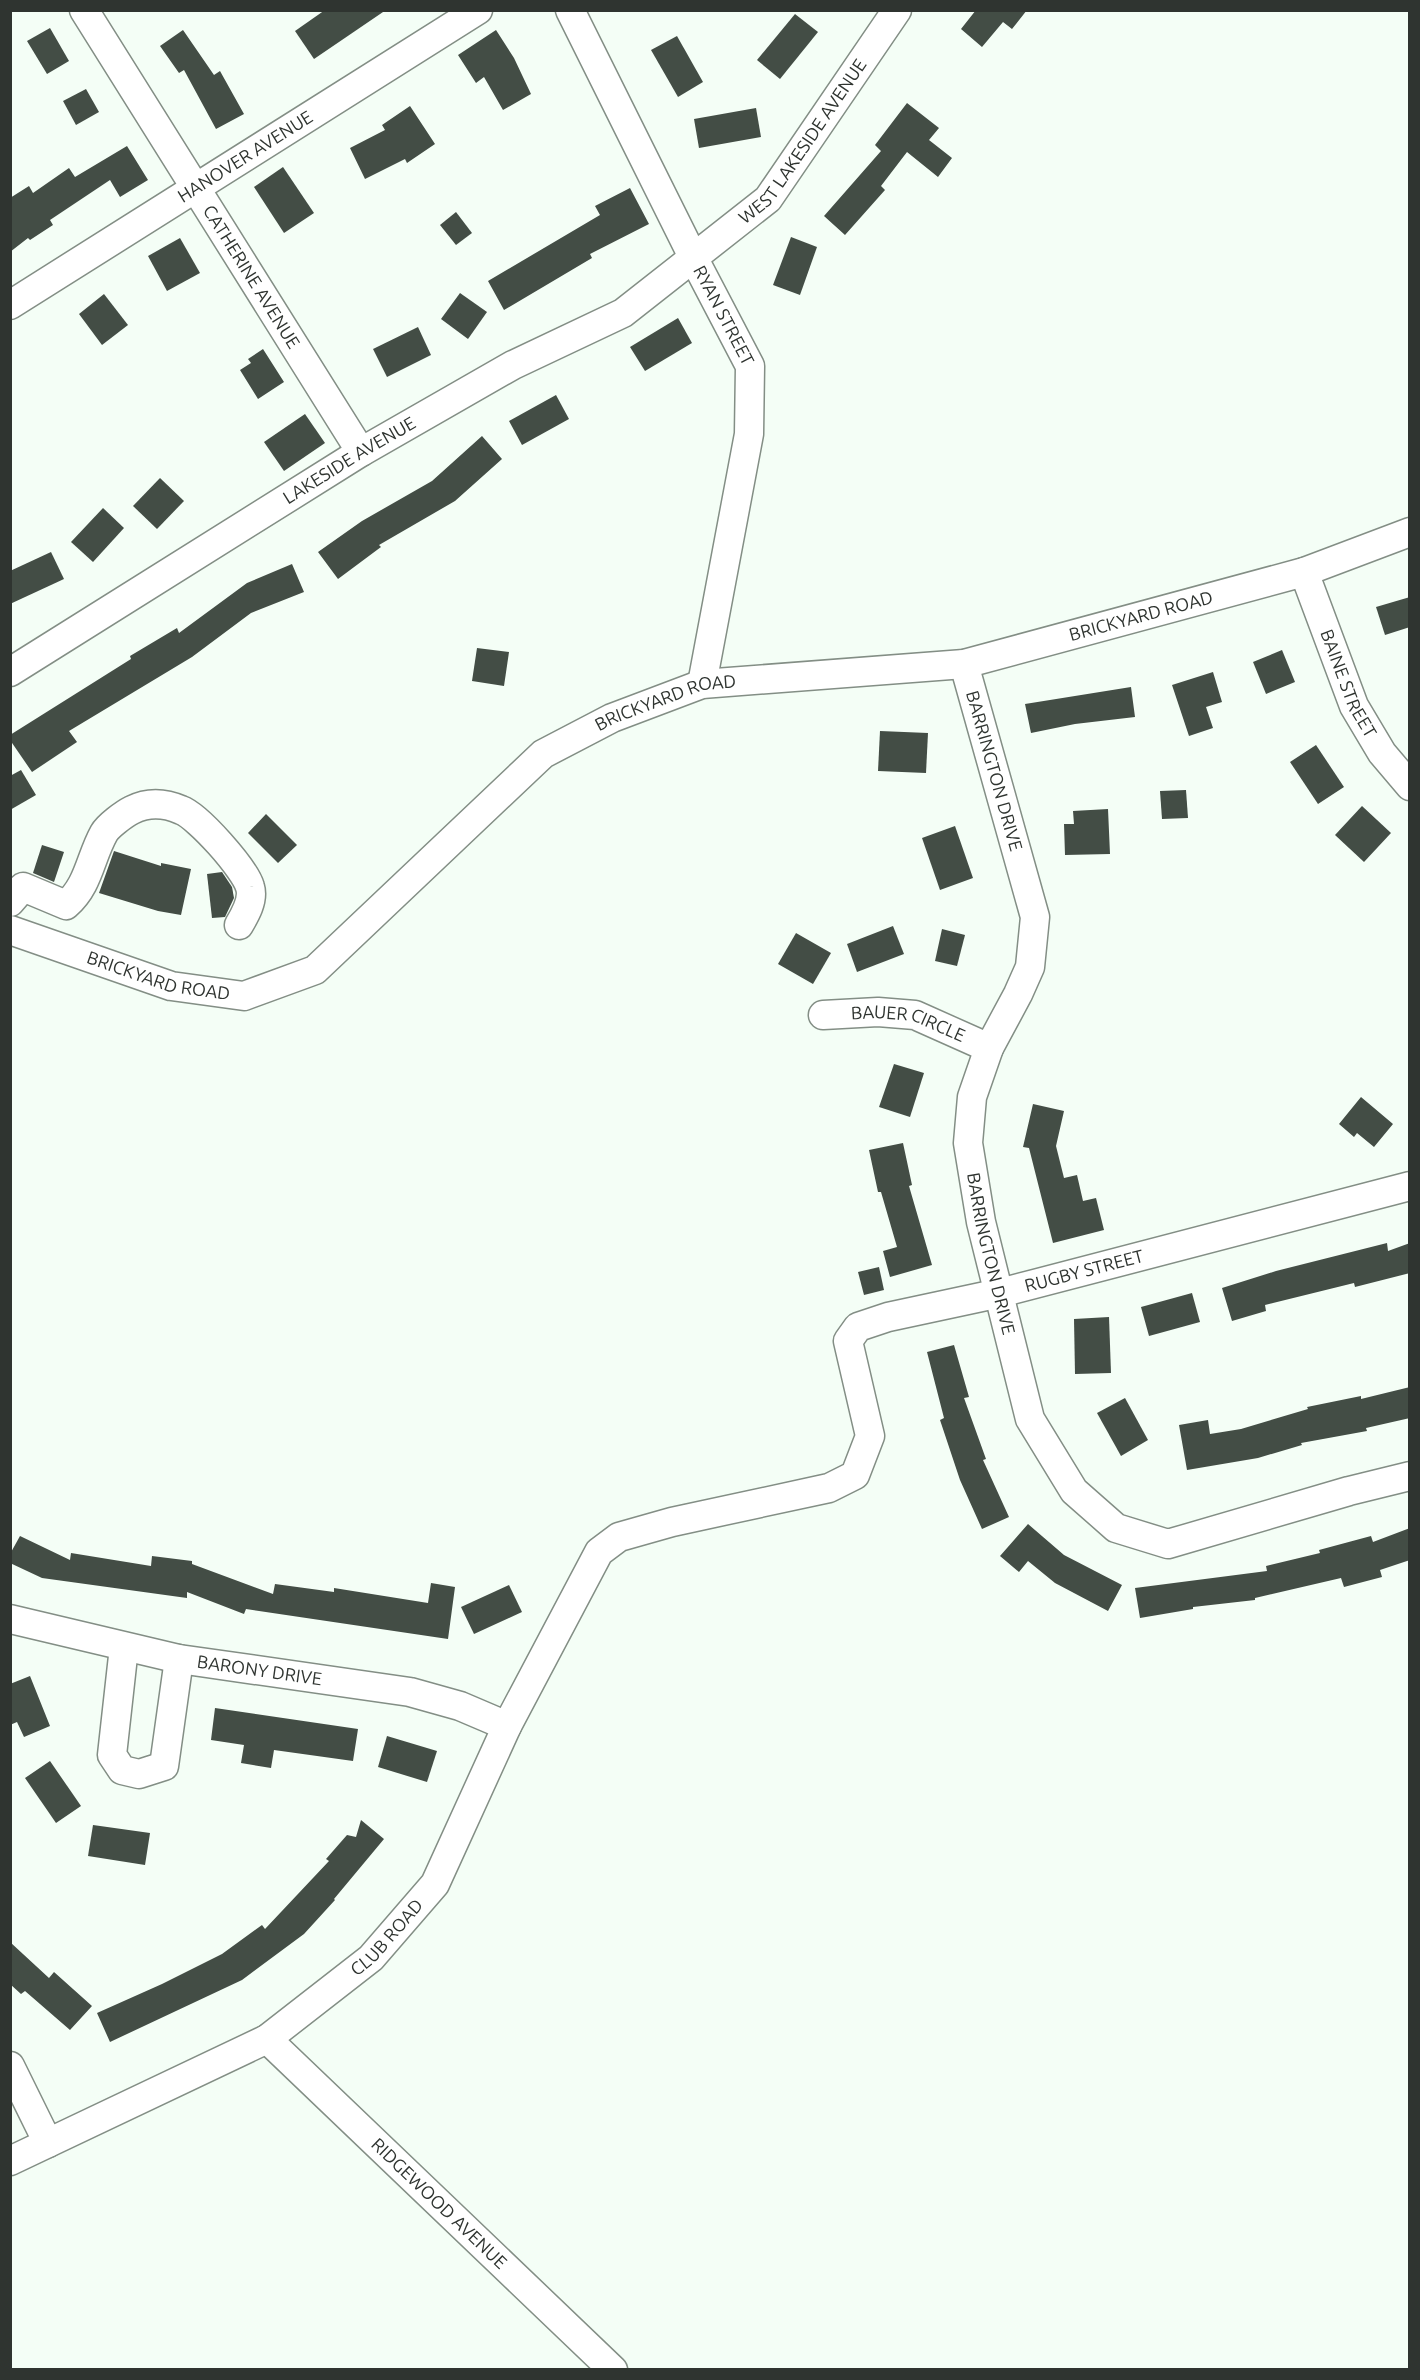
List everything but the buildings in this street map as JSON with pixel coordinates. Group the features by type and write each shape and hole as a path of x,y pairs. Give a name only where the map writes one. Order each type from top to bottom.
{"street":[{"name":"CATHERINE AVENUE","path":"84,10 361,452"},
{"name":"HANOVER AVENUE","path":"10,305 478,10"},
{"name":"RYAN STREET","path":"570,10 750,366 749,434 702,684"},
{"name":"WEST LAKESIDE AVENUE","path":"693,257 768,199 897,10"},
{"name":"LAKESIDE AVENUE","path":"10,672 361,452 513,365 623,313 693,257"},
{"name":"BRICKYARD ROAD","path":"10,930 171,986 244,996 315,970 543,754 612,718 702,684 964,664 1304,572 1410,532"},
{"name":"BAINE STREET","path":"1304,572 1354,705 1382,753 1410,786"},
{"name":"BARRINGTON DRIVE","path":"964,664 1035,917 1030,967 988,1048 972,1097 968,1143 981,1222 1030,1419 1074,1491 1116,1528 1168,1544 1349,1491 1410,1476"},
{"path":"10,902 23,887 66,905 78,895 105,831 132,810 157,803 183,810 204,828 236,863 250,888 248,910 239,925"},
{"name":"BAUER CIRCLE","path":"823,1015 878,1012 915,1015 988,1048"},
{"name":"RUGBY STREET","path":"599,1552 619,1537 672,1522 829,1488 855,1474 870,1437 848,1341 858,1327 888,1317 1000,1293 1410,1186"},
{"name":"CLUB ROAD","path":"10,2161 267,2039 371,1958 435,1884 507,1726 599,1552"},
{"name":"BARONY DRIVE","path":"10,1619 179,1659 410,1692 460,1706 507,1726"},
{"path":"124,1647 112,1755 122,1770 139,1774 164,1766 179,1659"},
{"name":"RIDGEWOOD AVENUE","path":"267,2039 613,2370"},
{"path":"10,2066 48,2143"}]}
